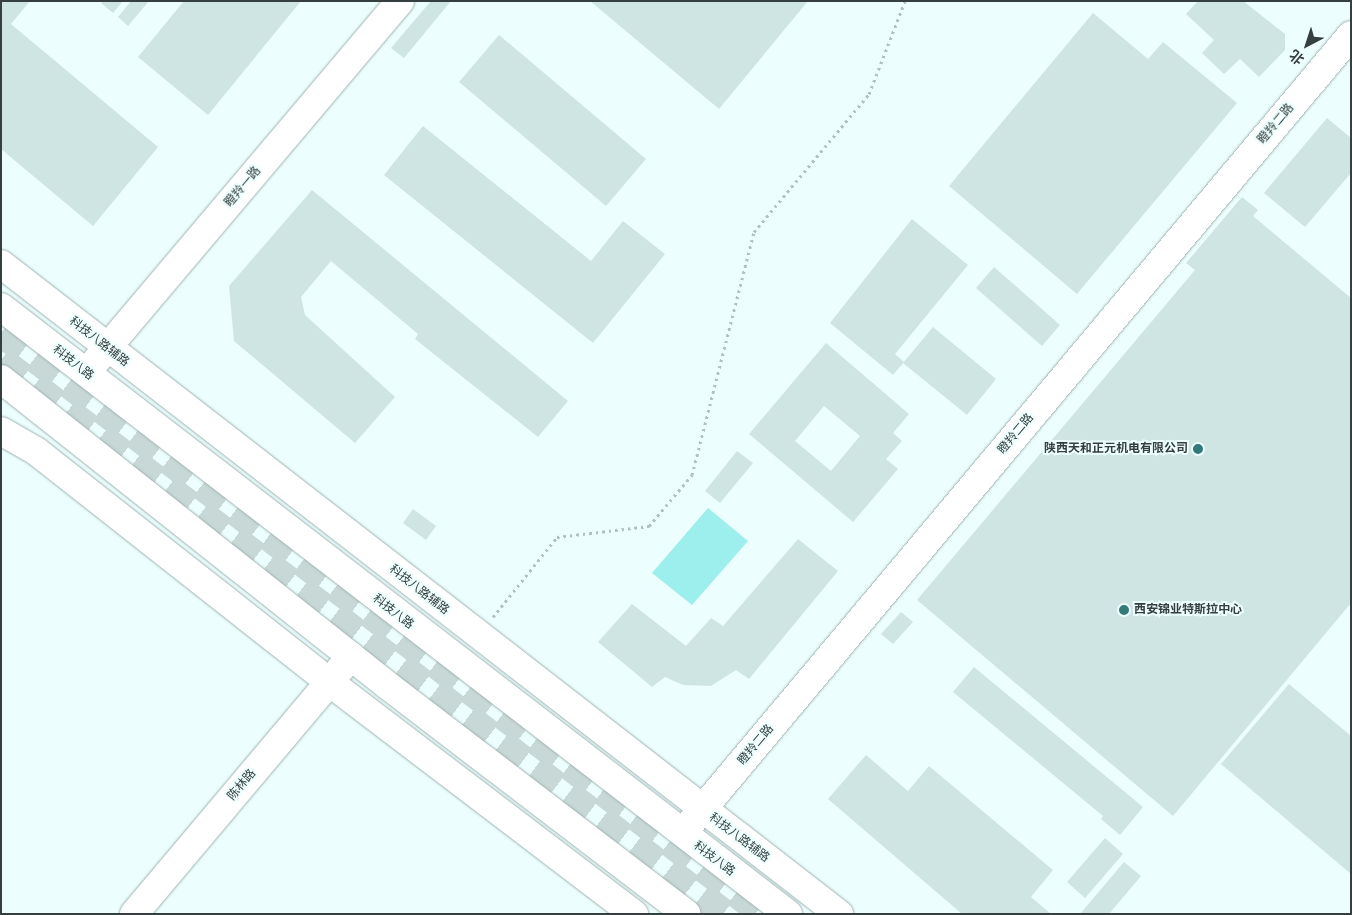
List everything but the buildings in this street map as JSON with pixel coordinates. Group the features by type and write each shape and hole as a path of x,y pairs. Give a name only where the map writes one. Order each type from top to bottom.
{"street":[{"name":"瞪羚一路","path":"86,373 400,1"},
{"name":"瞪羚二路","path":"681,834 1351,35"},
{"name":"科技八路辅路","path":"1,264 702,810 839,914"},
{"name":"科技八路","path":"1,306 681,834 788,914"},
{"path":"1,379 351,656 686,914"},
{"path":"1,431 36,450 328,682 634,914"},
{"name":"陈林路","path":"134,914 351,656"}],"path":[{"path":"478,636 557,537 649,526 692,475 754,232 869,94 905,1"}],"shaded area":[{"path":"708,508 748,541 692,605 652,573"}],"tunnel":[{"path":"1,333 763,914"},
{"path":"1,360 725,914"}],"place":[{"name":"陕西天和正元机电有限公司","path":"1198,449"},
{"name":"西安锦业特斯拉中心","path":"1124,610"}]}
